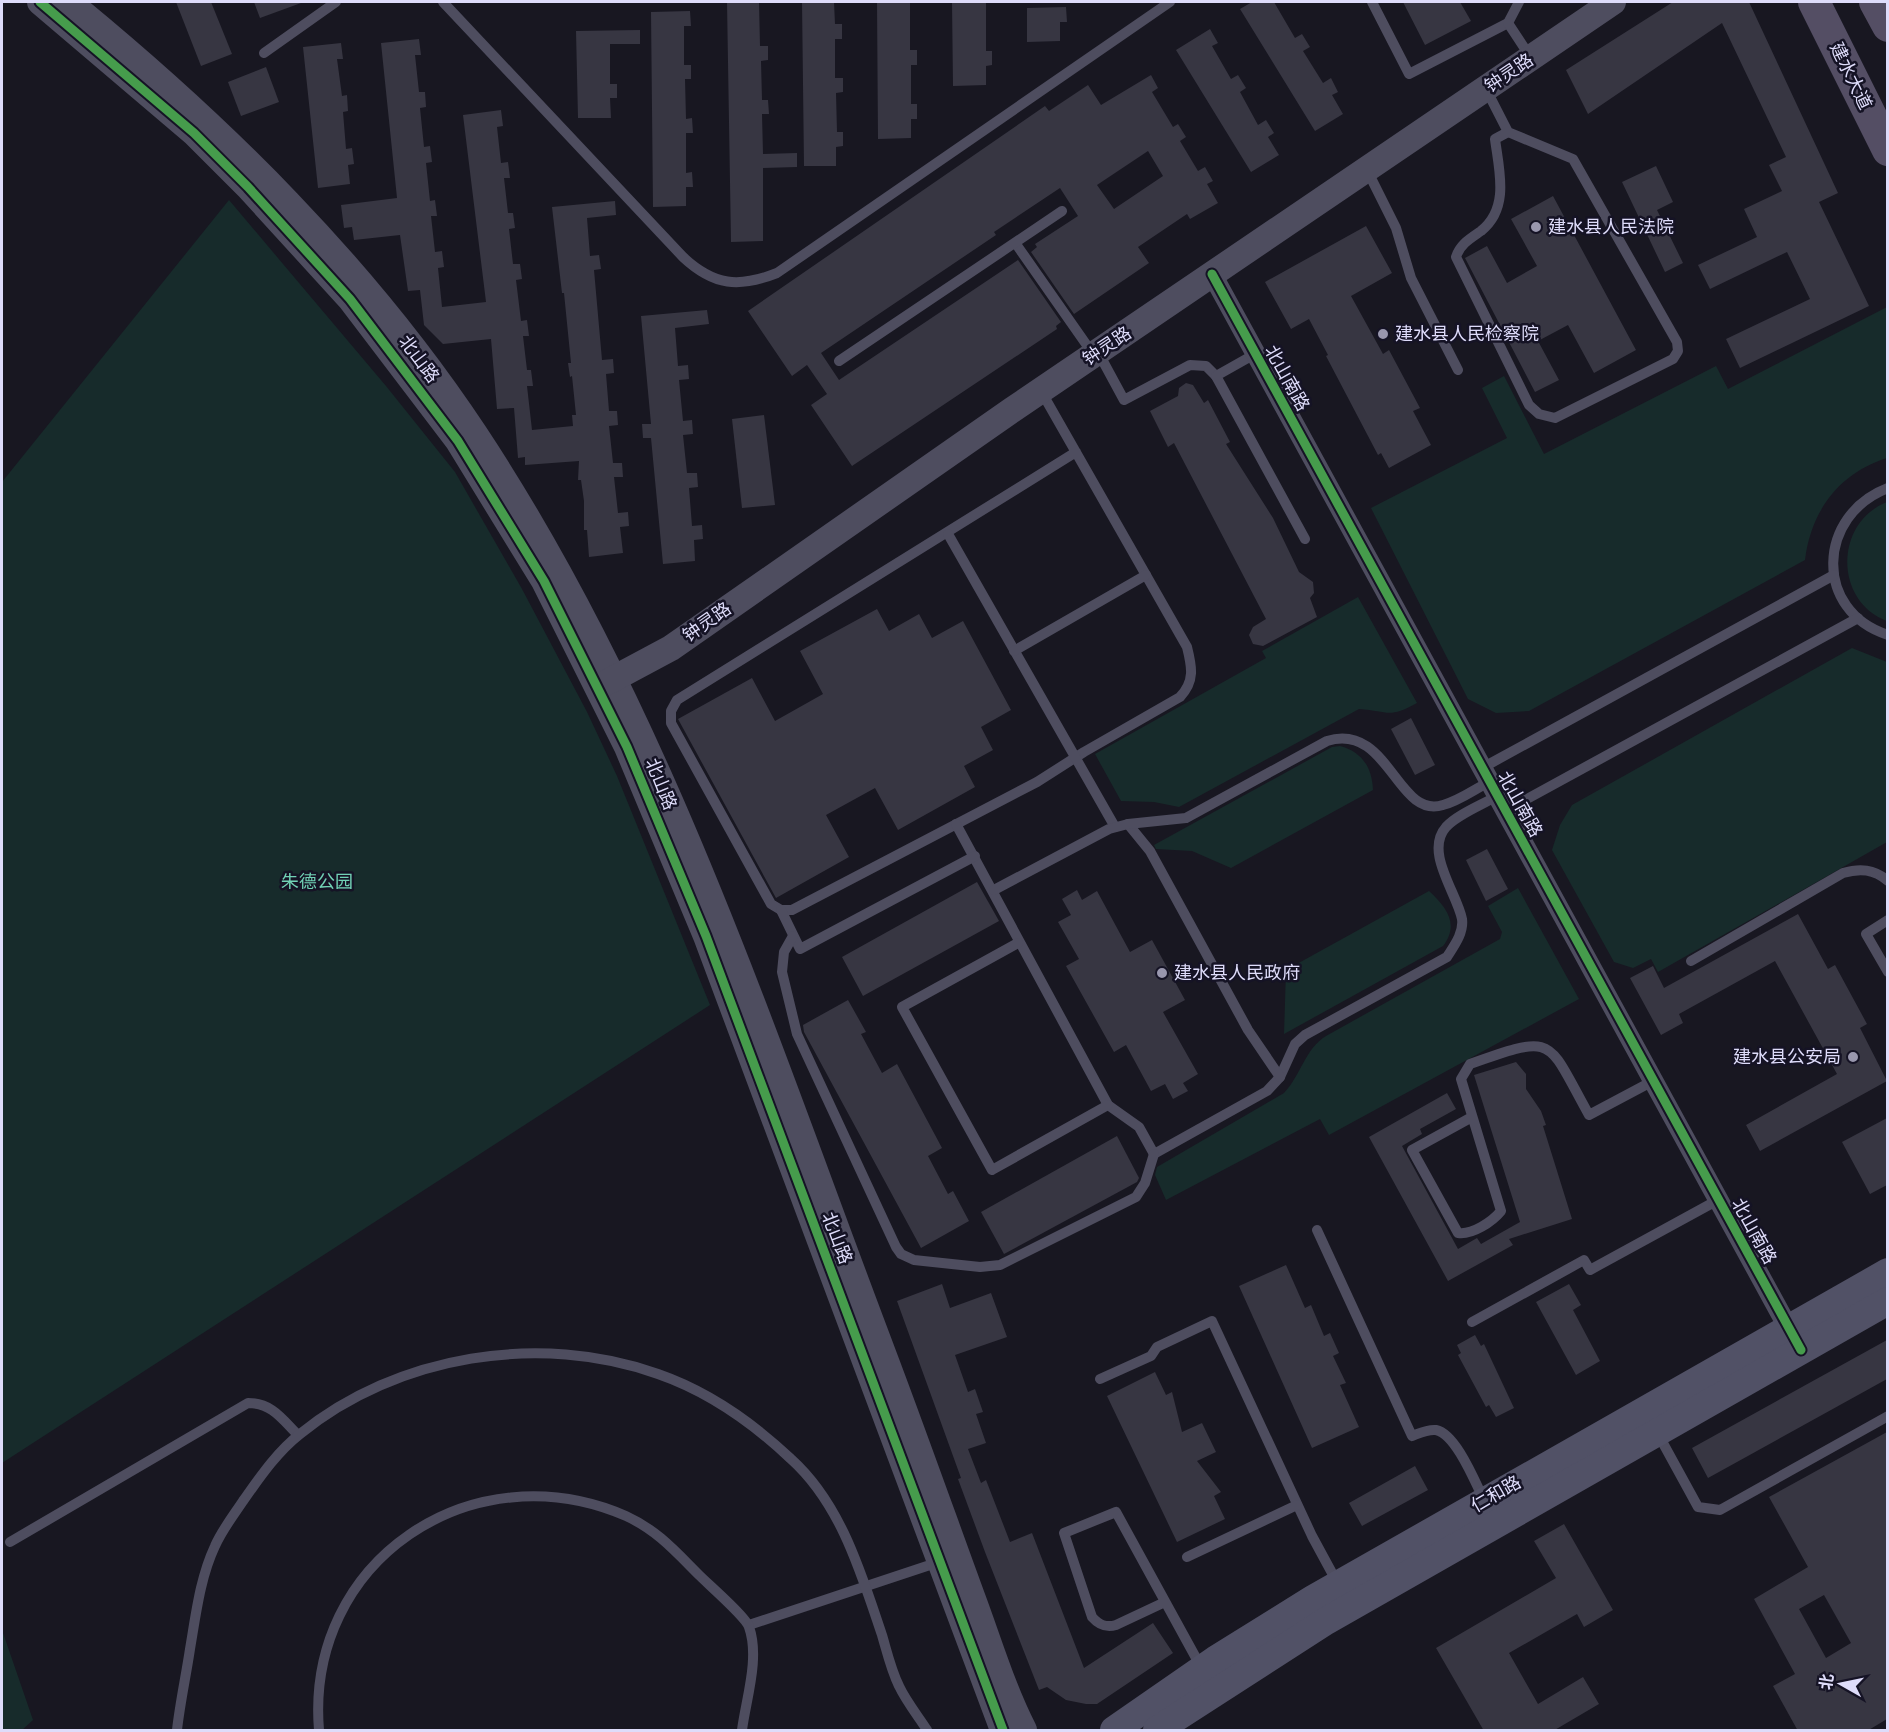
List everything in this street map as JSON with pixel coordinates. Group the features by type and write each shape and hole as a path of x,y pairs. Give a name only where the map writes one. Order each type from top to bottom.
{"main road":[{"name":"建水大道","path":"1814,2 1887,150"},
{"path":"1875,2 1887,26"},
{"name":"仁和路","path":"1157,1731 1326,1621 1656,1431 1795,1339 1887,1272"},
{"name":"仁和路","path":"1114,1731 1202,1670 1338,1584 1485,1500 1795,1339 1887,1301"}],"street":[{"name":"北山路","path":"40,2 194,134 256,194 350,299 458,441 644,739 723,929 1024,1731"},
{"name":"北山路","path":"69,2 207,120 254,166 321,238 394,324 473,431 532,524 607,682 627,747 706,936 1004,1731"},
{"name":"钟灵路","path":"607,682 678,642 1096,353 1613,2"},
{"name":"北山南路","path":"1212,274 1795,1339"}],"lane":[{"path":"264,53 336,2"},
{"path":"443,2 682,257 713,278 737,283 750,282 777,273 1170,2"},
{"path":"1372,2 1409,74 1508,23 1519,2"},
{"path":"1508,23 1531,58"},
{"path":"1486,88 1508,132 1573,159 1677,342 1678,351 1673,359 1555,418 1539,414 1529,405 1456,257 1458,249 1487,226 1498,209 1502,191 1495,139 1508,132"},
{"path":"1366,170 1396,228 1411,278 1458,370"},
{"path":"839,362 1062,211"},
{"path":"1016,244 1096,353 1124,400 1190,365 1206,366 1216,376 1305,539"},
{"path":"1216,376 1255,354"},
{"path":"1041,391 1076,452 1187,647 1193,668 1191,683 1180,698 1075,757 1037,782 792,910 781,910 771,904 671,723 673,705 677,700 948,534 1076,452"},
{"path":"1887,488 1864,500 1845,521 1834,548 1834,575 1846,605 1866,625 1887,635"},
{"path":"948,534 1115,827"},
{"path":"1014,651 1146,575"},
{"path":"793,936 784,952 782,972 797,1034 896,1247 902,1254 914,1260 980,1267 1010,1261 1136,1197 1145,1183 1154,1154 1267,1091 1280,1077 1295,1044 1305,1035 1447,957 1457,941 1462,920 1440,856 1440,841 1447,826 1493,789 1834,575"},
{"path":"994,890 1093,835 1128,824 1186,818 1327,741 1338,738 1349,739 1369,747 1377,753 1411,796 1427,805 1442,806 1493,789 1858,618"},
{"path":"956,824 994,890 1018,943 1108,1106 1139,1127 1154,1154"},
{"path":"1128,824 1150,851 1248,1030 1280,1077"},
{"path":"781,910 800,949 975,856"},
{"path":"1691,961 1843,873 1858,869 1874,872 1887,881"},
{"path":"1887,920 1866,934 1887,972"},
{"path":"1018,943 902,1007 992,1170 1108,1106"},
{"path":"1472,1117 1412,1150 1458,1233 1464,1234 1494,1219 1501,1211 1461,1079 1465,1068 1470,1064 1522,1045 1542,1046 1553,1051 1589,1115 1653,1081"},
{"path":"1472,1322 1584,1260 1590,1270 1718,1200"},
{"path":"1317,1230 1412,1436 1430,1430 1444,1433 1453,1442 1485,1500"},
{"path":"1100,1379 1151,1356 1157,1347 1212,1321 1297,1505 1338,1584"},
{"path":"177,1731 202,1580 214,1548 259,1477 298,1435 330,1411 370,1390 450,1364 494,1356 547,1352 590,1357 634,1367 698,1392 765,1436 794,1461 820,1491 841,1526 866,1586 899,1686 927,1731"},
{"path":"10,1542 248,1403 261,1403 272,1408 298,1435"},
{"path":"1656,1431 1698,1507 1720,1510 1887,1416"},
{"path":"319,1731 318,1694 324,1654 339,1613 362,1578 401,1539 448,1514 486,1503 525,1497 563,1499 606,1508 628,1517 664,1539 749,1625 753,1651 742,1731"},
{"path":"1187,1557 1297,1505"},
{"path":"1166,1602 1109,1627 1096,1622 1092,1617 1064,1533 1116,1512 1166,1602 1202,1670"},
{"path":"749,1625 940,1562"}],"green space":[{"name":"朱德公园","path":"229,200 386,386 455,472 522,589 587,712 617,776 710,1005 2,1463 2,482"},
{"path":"1887,307 1887,458 1855,473 1830,496 1814,526 1805,560 1529,711 1496,713 1468,699 1371,508 1507,438 1482,388 1504,376 1544,454 1716,366 1728,389"},
{"path":"1887,502 1887,621 1870,611 1857,597 1850,580 1847,562 1850,544 1857,527 1870,512"},
{"path":"1358,597 1417,703 1400,711 1388,713 1359,709 1179,807 1154,802 1121,801 1095,754 1266,658 1262,651"},
{"path":"1852,648 1887,662 1887,842 1658,972 1651,959 1633,968 1614,962 1552,850 1560,825 1572,805"},
{"path":"1340,746 1360,756 1371,774 1373,790 1231,868 1192,851 1156,849 1154,845 1332,747"},
{"path":"1518,888 1579,999 1329,1135 1320,1119 1166,1200 1155,1175 1157,1167 1284,1093 1313,1048 1326,1036 1500,939 1502,932 1488,906"},
{"path":"1429,891 1441,903 1451,923 1448,938 1443,946 1284,1034 1286,970"},
{"path":"2,1630 33,1720 22,1730 2,1730"}],"building":[{"path":"176,2 211,2 232,54 201,66"},
{"path":"254,2 301,2 301,3 260,18"},
{"path":"727,2 759,2 760,46 768,46 768,60 761,61 762,100 768,100 769,114 762,114 763,154 797,153 797,167 763,168 763,241 731,242"},
{"path":"802,2 834,2 835,24 842,24 842,39 835,39 835,78 843,78 843,92 836,93 837,132 843,132 843,146 836,147 836,166 804,166"},
{"path":"877,2 910,2 910,50 917,50 917,65 911,65 911,104 917,104 917,119 911,119 911,138 878,139"},
{"path":"952,2 986,2 986,51 992,51 992,65 986,66 986,85 953,86"},
{"path":"1252,2 1274,2 1295,38 1302,34 1310,47 1303,51 1323,83 1331,78 1338,92 1332,95 1343,114 1315,131 1240,9"},
{"path":"1403,2 1460,2 1471,21 1425,45"},
{"path":"1673,2 1749,2 1838,193 1819,202 1869,306 1740,368 1726,339 1810,299 1787,252 1710,289 1698,265 1757,237 1744,209 1782,191 1769,165 1786,157 1722,23 1588,114 1566,70"},
{"path":"1066,7 1067,22 1060,22 1060,41 1027,42 1027,8"},
{"path":"690,11 691,26 684,26 684,65 691,65 691,79 685,79 686,119 692,118 693,133 686,133 686,173 692,172 693,187 686,187 686,206 653,207 651,12"},
{"path":"1210,29 1218,43 1212,46 1231,79 1238,75 1246,88 1240,92 1258,125 1266,120 1274,133 1268,137 1279,155 1251,172 1176,50"},
{"path":"640,30 640,44 610,44 610,84 617,84 617,98 610,98 611,118 578,118 576,31"},
{"path":"419,39 421,55 415,55 419,92 425,92 426,107 420,108 424,147 430,146 432,162 426,163 430,201 435,200 437,216 431,216 435,252 442,251 444,267 438,268 442,307 486,302 463,115 501,110 503,126 497,127 501,163 508,162 510,178 504,178 508,213 513,213 515,228 509,229 513,264 520,264 522,279 516,280 521,321 527,320 529,336 523,336 527,370 531,370 533,386 527,386 532,430 573,426 572,415 576,415 572,376 570,377 568,363 571,363 564,293 562,293 552,207 615,201 616,215 587,218 590,256 599,255 601,269 594,270 602,360 613,359 614,373 606,374 609,411 617,411 618,425 609,426 613,463 622,463 623,477 614,477 618,513 628,512 629,526 620,527 623,553 589,557 587,530 584,530 581,480 578,480 579,461 525,465 525,457 518,458 514,408 497,409 491,339 443,344 424,325 420,290 408,291 400,235 354,240 352,227 344,228 341,205 397,198 381,43"},
{"path":"341,43 343,59 337,59 342,96 347,95 348,111 343,112 346,149 352,148 354,164 348,165 350,184 318,188 303,47"},
{"path":"266,67 279,102 241,116 228,82"},
{"path":"1151,75 1158,88 1152,92 1173,127 1178,124 1186,137 1180,141 1198,171 1205,167 1213,181 1207,184 1218,203 1190,219 1187,214 1138,247 1149,263 1074,314 1031,252 1037,247 1035,244 1078,216 1060,188 994,232 996,235 821,353 839,380 1018,260 1061,322 1056,326 1057,329 852,466 811,405 827,394 807,365 792,376 748,311 1045,106 1049,111 1088,85 1101,105","holes":["1148,151 1163,176 1114,209 1097,185"]},
{"path":"1656,166 1673,202 1657,210 1683,263 1665,272 1622,182"},
{"path":"1553,196 1636,350 1594,373 1568,325 1538,341 1559,380 1535,392 1465,258 1487,246 1507,283 1537,266 1511,219"},
{"path":"1366,226 1392,273 1351,296 1383,354 1389,350 1420,408 1413,411 1431,445 1389,468 1381,453 1378,455 1309,319 1291,329 1265,282"},
{"path":"707,310 709,324 675,328 678,366 688,365 689,379 679,380 683,421 692,420 693,434 683,435 687,473 697,473 698,487 689,488 692,526 702,525 703,539 694,540 695,561 663,564 651,438 643,438 642,424 651,424 641,316"},
{"path":"1186,383 1193,385 1204,403 1208,400 1230,442 1226,444 1273,518 1299,572 1313,582 1314,593 1310,598 1317,617 1263,646 1253,644 1249,635 1253,627 1266,619 1174,443 1168,447 1150,411 1178,396 1179,388"},
{"path":"764,415 775,505 742,508 732,419"},
{"path":"877,609 889,631 919,614 932,638 963,621 1011,710 981,727 993,750 964,766 975,787 898,830 875,788 826,815 849,857 776,898 678,719 752,678 775,721 823,694 800,651"},
{"path":"1411,718 1435,765 1415,775 1391,729"},
{"path":"1487,849 1508,889 1486,901 1466,860"},
{"path":"977,882 999,921 863,996 842,957"},
{"path":"1077,890 1082,900 1097,891 1130,952 1152,940 1185,1000 1163,1012 1198,1074 1183,1083 1188,1091 1173,1099 1165,1084 1151,1091 1126,1045 1114,1052 1066,966 1079,959 1058,922 1071,915 1062,899"},
{"path":"1798,914 1828,969 1835,965 1867,1024 1860,1028 1887,1081 1760,1151 1746,1125 1837,1074 1775,961 1679,1014 1683,1023 1661,1035 1630,978 1653,966 1664,988"},
{"path":"848,1000 866,1032 861,1034 882,1073 897,1064 942,1148 928,1156 948,1194 953,1191 969,1221 921,1248 804,1032 803,1025"},
{"path":"1516,1062 1526,1074 1526,1089 1541,1111 1546,1125 1543,1126 1572,1219 1509,1239 1513,1245 1448,1281 1369,1137 1447,1093 1456,1109 1420,1129 1422,1134 1402,1146 1458,1249 1477,1238 1481,1244 1520,1222 1474,1075"},
{"path":"1887,1118 1887,1185 1870,1194 1842,1142"},
{"path":"1117,1136 1139,1178 1137,1182 1004,1254 981,1212"},
{"path":"1286,1265 1305,1308 1311,1305 1324,1336 1330,1333 1339,1353 1333,1356 1346,1383 1340,1385 1359,1427 1312,1448 1239,1286"},
{"path":"942,1284 950,1308 991,1293 1007,1337 955,1355 968,1392 975,1389 983,1412 976,1414 986,1443 968,1449 981,1483 986,1480 1010,1542 1032,1533 1084,1668 1153,1623 1173,1653 1097,1704 1066,1700 1047,1687 1039,1690 958,1479 961,1478 897,1301"},
{"path":"1569,1284 1581,1305 1573,1310 1600,1361 1576,1375 1536,1302"},
{"path":"1475,1335 1481,1346 1484,1344 1514,1408 1496,1417 1489,1405 1486,1407 1458,1355 1461,1353 1457,1345"},
{"path":"1887,1340 1887,1379 1708,1478 1692,1448"},
{"path":"1155,1372 1166,1395 1172,1392 1182,1432 1202,1423 1216,1452 1197,1461 1221,1492 1214,1496 1225,1519 1177,1542 1107,1396"},
{"path":"1887,1432 1887,1719 1867,1731 1798,1731 1773,1686 1795,1674 1754,1599 1808,1567 1769,1497","holes":["1824,1595 1851,1643 1826,1658 1799,1609"]},
{"path":"1415,1466 1428,1490 1362,1526 1349,1503"},
{"path":"1564,1524 1613,1610 1584,1627 1577,1614 1509,1653 1538,1704 1583,1677 1599,1704 1553,1731 1484,1731 1436,1648 1556,1578 1534,1541"}],"cycle path":[{"path":"40,2 194,133 248,187 350,299 458,441 544,581 627,747 706,936 1003,1730"},
{"path":"1212,274 1801,1350"}],"place":[{"name":"建水县人民法院","path":"1536,227"},
{"name":"建水县人民检察院","path":"1383,334"},
{"name":"建水县人民政府","path":"1162,973"},
{"name":"建水县公安局","path":"1853,1057"}]}
